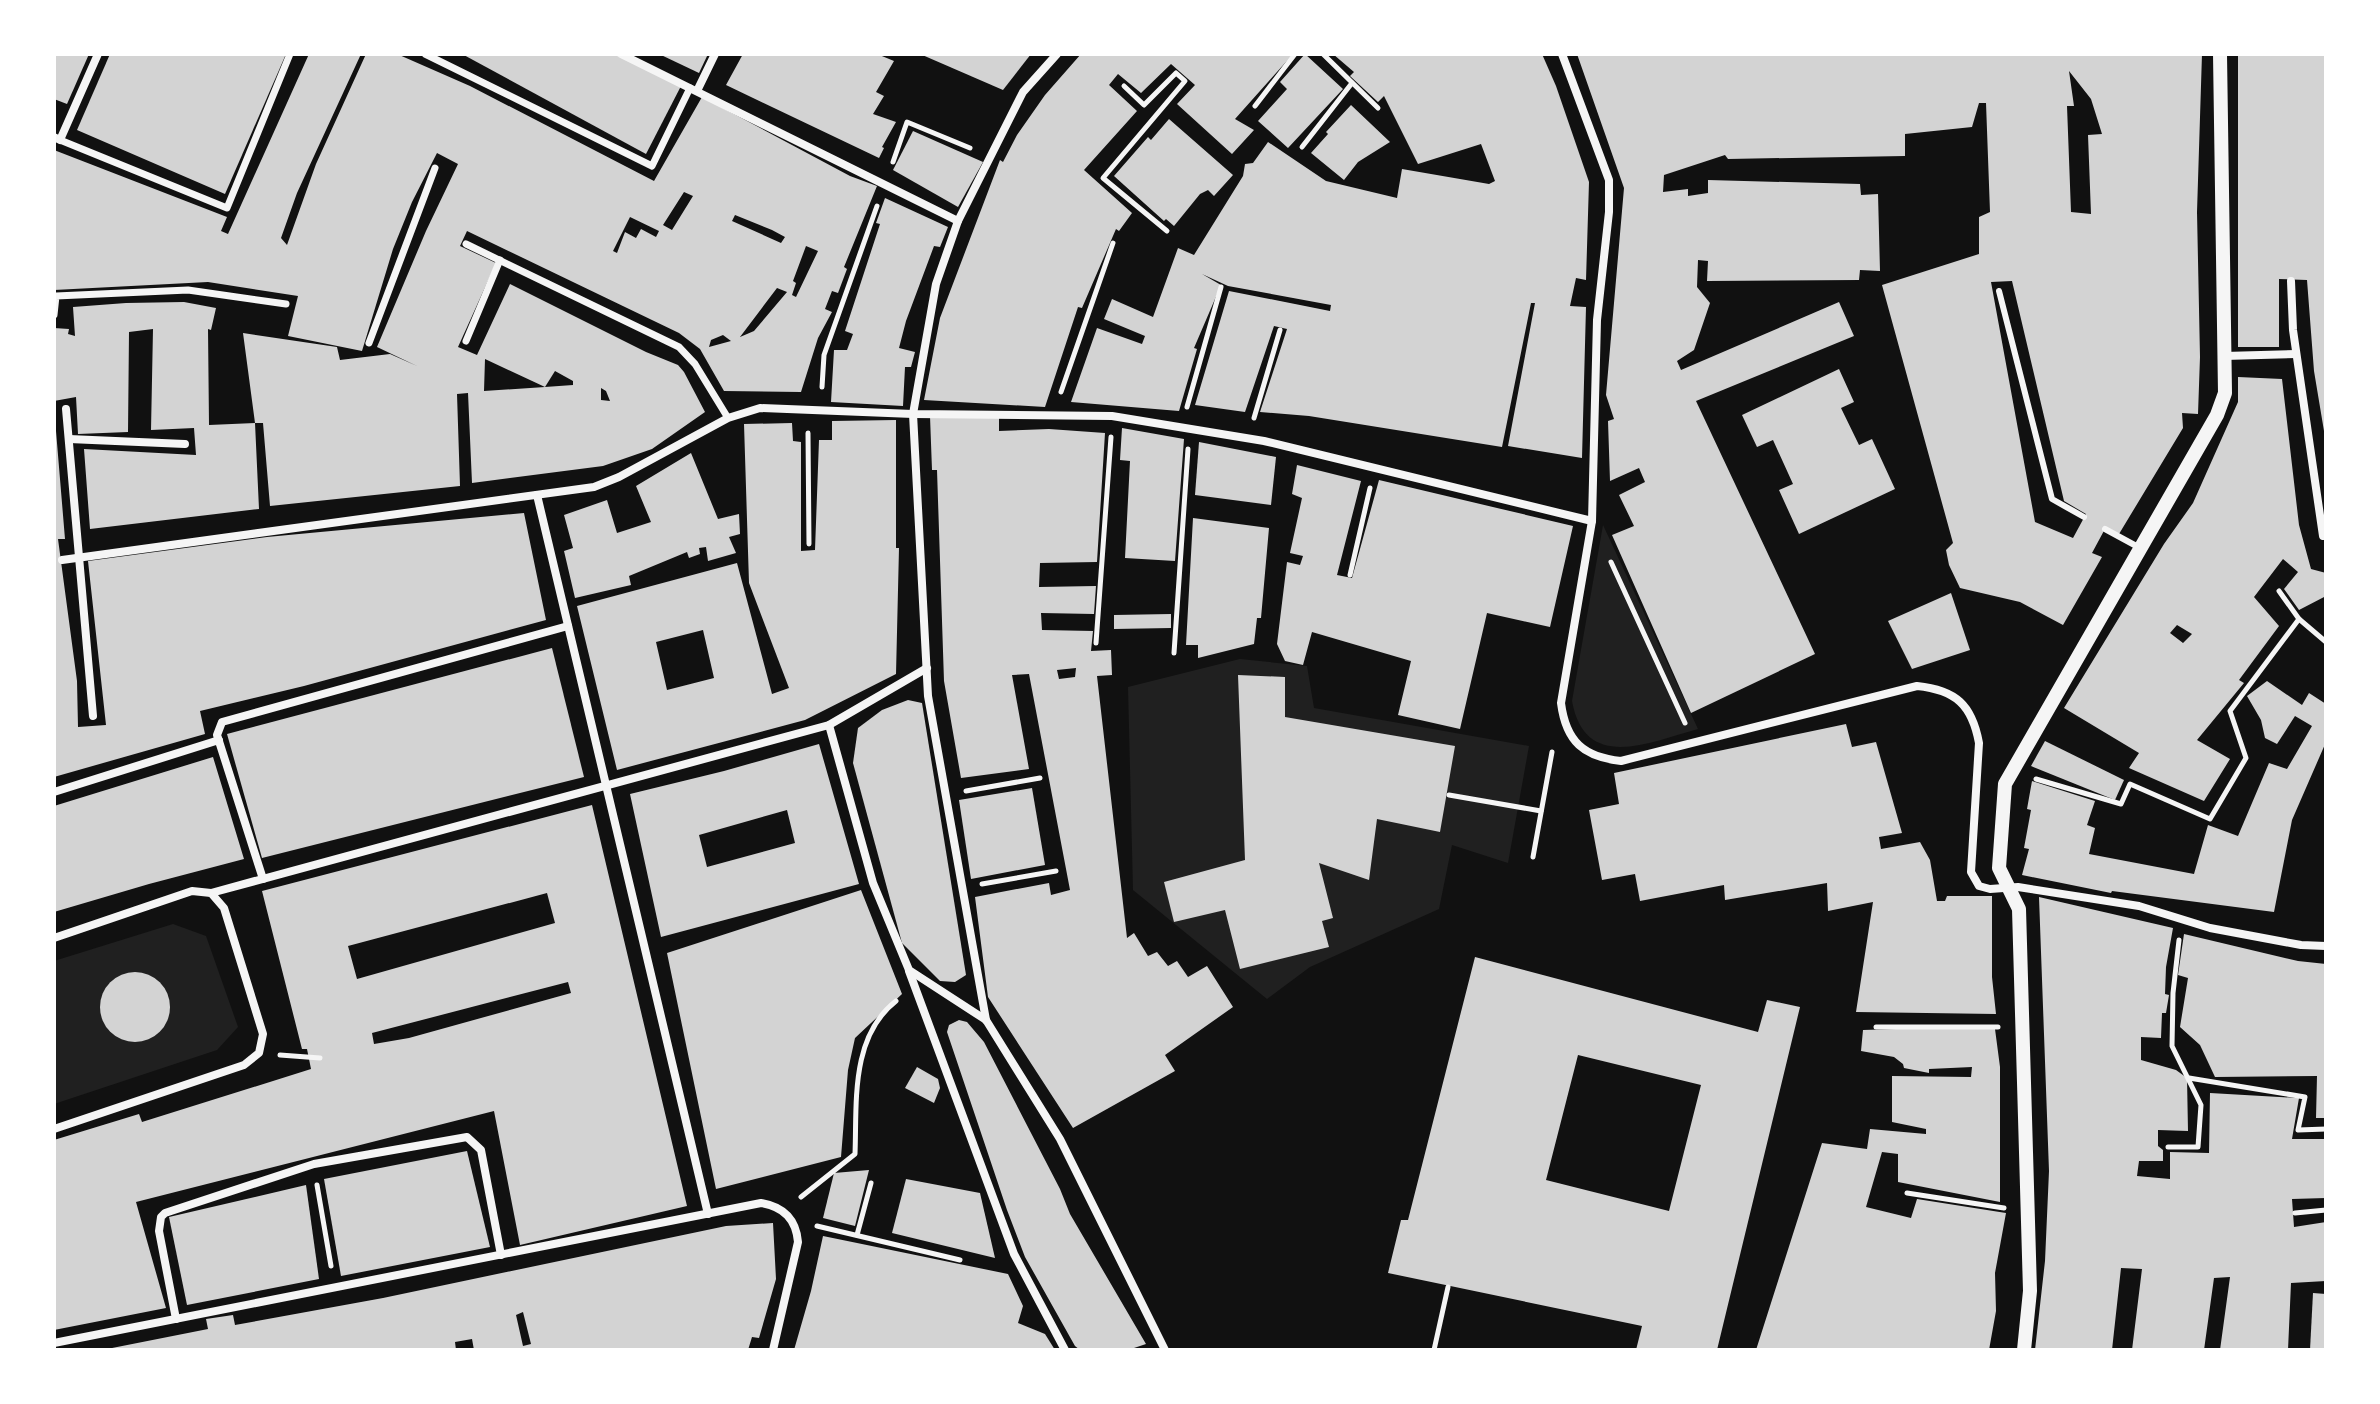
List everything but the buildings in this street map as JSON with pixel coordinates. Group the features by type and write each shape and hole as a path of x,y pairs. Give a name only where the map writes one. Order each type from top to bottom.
{"street":[{"path":"98,54 57,139 227,208 290,54"},
{"path":"425,54 652,166 715,54"},
{"path":"621,54 958,221"},
{"path":"1057,54 1023,92 989,156 958,221 936,284 913,414 928,696 986,1020 1060,1139 1162,1349"},
{"path":"1562,54 1609,180 1609,212 1597,320 1592,521 1561,703 1563,721 1572,738 1585,751 1602,759 1621,761 1917,686 1935,688 1952,695 1967,708 1976,725 1979,743 1971,872 1979,886 1990,889 2018,887 2139,906 2210,928 2301,945 2326,946"},
{"path":"2024,1350 2030,1291 2023,1027 2019,909 1999,868 2005,784 2217,415 2225,393 2220,54"},
{"path":"369,343 435,168"},
{"path":"466,244 679,347 695,364 728,418"},
{"path":"466,341 500,260"},
{"path":"2291,281 2296,354 2323,536"},
{"path":"54,315 56,296 188,290 286,304"},
{"path":"2224,356 2296,354"},
{"path":"62,560 607,483 728,418 760,408 913,414 1112,416 1249,438 1592,521"},
{"path":"66,409 93,716"},
{"path":"69,439 185,444"},
{"path":"537,495 708,1214"},
{"path":"263,879 219,740 217,731 226,719 568,626"},
{"path":"54,938 192,891 211,893 829,725 927,668"},
{"path":"829,725 873,883 909,970 1014,1254 1065,1350"},
{"path":"54,792 219,740"},
{"path":"54,1129 244,1065 259,1053 263,1034 259,1020 224,908 211,893"},
{"path":"909,970 986,1020"},
{"path":"176,1319 159,1231 161,1217 165,1213 314,1164 467,1137 481,1150 501,1255"},
{"path":"54,1343 761,1203 784,1210 797,1230 798,1242 773,1350"}],"lane":[{"path":"1999,291 2052,499 2084,517"},
{"path":"2105,529 2141,549"}],"path":[{"path":"1255,106 1295,54"},
{"path":"1323,54 1378,108"},
{"path":"1124,86 1144,105 1176,73 1185,81 1103,178 1167,231"},
{"path":"1302,147 1352,83"},
{"path":"809,544 808,426 821,425 824,355 907,122 989,156"},
{"path":"1053,415 1113,243"},
{"path":"1174,653 1185,428 1221,287"},
{"path":"1249,438 1280,330"},
{"path":"1096,643 1112,416"},
{"path":"1350,575 1375,468"},
{"path":"1592,521 1694,743"},
{"path":"2279,591 2299,619 2326,642"},
{"path":"2012,772 2121,804 2130,784 2210,819 2246,758 2230,711 2299,619"},
{"path":"1533,857 1552,749"},
{"path":"946,795 1040,778"},
{"path":"1449,795 1541,811"},
{"path":"962,888 1056,871"},
{"path":"2168,1147 2198,1147 2201,1105 2172,1046 2173,993 2181,919"},
{"path":"784,1210 855,1154 859,1062 871,1031 891,1004 915,987"},
{"path":"1876,1027 2023,1027"},
{"path":"259,1053 320,1058"},
{"path":"2188,1078 2305,1097 2298,1130 2326,1129"},
{"path":"314,1164 335,1287"},
{"path":"857,1235 871,1183"},
{"path":"1907,1193 2028,1212"},
{"path":"2295,1213 2326,1210"},
{"path":"792,1220 960,1260"},
{"path":"1434,1350 1448,1287"}],"shaded area":[{"path":"1603,525 1698,729 1622,747 1605,745 1590,738 1579,723 1572,701"},
{"path":"1240,659 1307,666 1314,708 1529,746 1508,863 1452,845 1439,909 1310,967 1267,999 1133,890 1128,687"},
{"path":"173,924 206,936 238,1027 217,1050 54,1104 54,961"}]}
